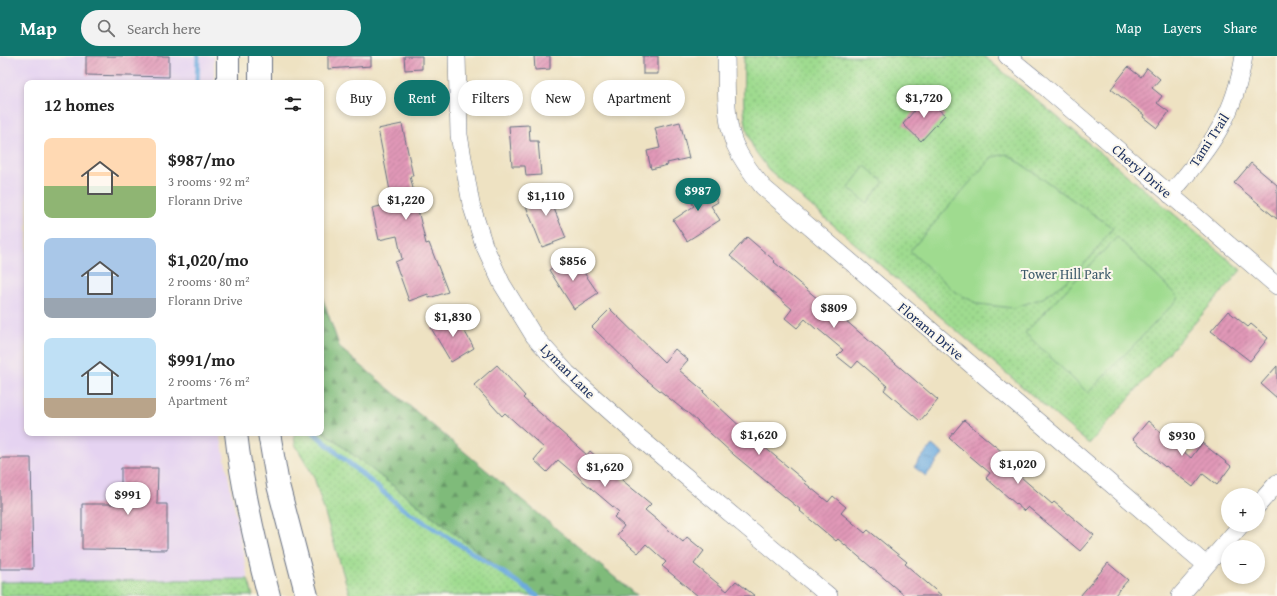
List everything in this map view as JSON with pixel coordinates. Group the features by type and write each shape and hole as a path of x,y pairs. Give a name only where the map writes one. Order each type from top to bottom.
{"main road":[{"path":"228,56 228,80"},
{"path":"260,56 260,80"},
{"path":"236,436 248,506 258,555 269,596"},
{"path":"270,436 278,485 307,596"}],"street":[{"name":"Lyman Lane","path":"458,56 459,135 471,204 484,244 502,284 534,336 567,373 635,434 829,596"},
{"name":"Florann Drive","path":"726,56 728,119 735,144 746,166 763,187 1206,565"},
{"name":"Cheryl Drive","path":"1007,56 1277,286"},
{"name":"Tami Trail","path":"1170,195 1201,156 1221,126 1234,98 1244,56"},
{"path":"1265,497 1277,482"},
{"path":"1180,596 1235,532"}],"shaded area":[{"path":"0,56 214,56 214,80 24,80 24,436 221,436 248,579 0,582"}],"green space":[{"name":"Tower Hill Park","path":"744,56 984,56 1241,270 1089,444 768,169 754,149 747,127 743,91"},
{"path":"1007,154 1113,228 1090,258 1064,283 1043,298 1013,308 978,304 954,291 910,251 992,157"},
{"path":"865,166 884,182 867,203 848,188"},
{"path":"1117,237 1179,298 1088,393 1025,333"},
{"path":"324,303 340,348 637,596 535,596 324,432"},
{"path":"324,432 535,596 350,596 314,477 295,444 294,436 324,436"},
{"path":"248,579 253,596 0,596 0,582"}],"water":[{"path":"932,445 943,454 926,476 914,467"}],"building":[{"path":"86,56 169,56 169,77 86,75"},
{"path":"328,56 371,56 371,66 328,69"},
{"path":"404,56 422,56 422,69 405,70"},
{"path":"534,56 550,56 550,69 535,70"},
{"path":"643,56 658,56 658,74 643,74"},
{"path":"1128,67 1141,77 1147,68 1160,79 1152,88 1162,96 1157,103 1169,112 1157,128 1143,117 1144,115 1111,89"},
{"path":"925,98 945,115 921,141 903,124"},
{"path":"680,122 689,158 667,163 668,165 651,169 647,151 660,148 655,128"},
{"path":"402,124 413,176 410,176 426,244 429,243 448,292 429,298 428,294 409,301 395,262 402,259 397,236 379,240 372,208 390,204 388,197 391,196 378,129"},
{"path":"529,125 530,141 538,141 541,175 526,176 525,166 512,166 509,126"},
{"path":"1251,163 1277,185 1277,219 1234,183"},
{"path":"704,181 718,202 711,206 720,220 687,241 673,220 694,206 685,193"},
{"path":"557,189 562,203 553,206 566,238 542,247 524,201"},
{"path":"747,237 775,261 774,262 844,321 845,320 938,400 920,421 884,390 887,386 858,361 852,368 837,356 843,350 805,319 797,328 785,318 792,309 730,256"},
{"path":"572,255 598,293 574,309 549,270"},
{"path":"610,309 664,362 675,349 688,360 679,370 704,391 703,392 745,431 828,502 833,496 846,507 841,513 865,533 868,530 907,562 905,564 942,596 905,596 838,539 836,541 800,511 801,510 734,455 687,412 642,376 592,327"},
{"path":"1228,311 1248,327 1251,324 1268,338 1250,361 1211,331"},
{"path":"455,314 474,348 451,362 431,328"},
{"path":"497,365 525,396 523,398 587,455 590,451 651,504 645,510 683,542 687,537 704,551 694,564 727,591 736,581 755,596 698,596 662,566 666,562 646,544 638,553 617,535 624,526 614,517 619,512 558,460 547,472 534,460 544,448 505,413 502,416 474,385"},
{"path":"1277,366 1277,398 1261,384"},
{"path":"964,420 1019,466 1014,471 1052,504 1054,502 1094,535 1080,551 1028,507 1024,511 986,478 990,473 949,438"},
{"path":"1148,421 1191,458 1202,443 1231,466 1217,485 1203,474 1193,487 1166,466 1165,467 1133,439"},
{"path":"0,458 31,458 33,569 0,569"},
{"path":"121,468 158,468 157,504 167,504 167,550 82,549 82,504 121,504"},
{"path":"1108,563 1128,580 1114,596 1080,596"}],"waterway":[{"path":"197,80 198,56"},
{"path":"318,436 402,508 501,571 537,596"}]}
